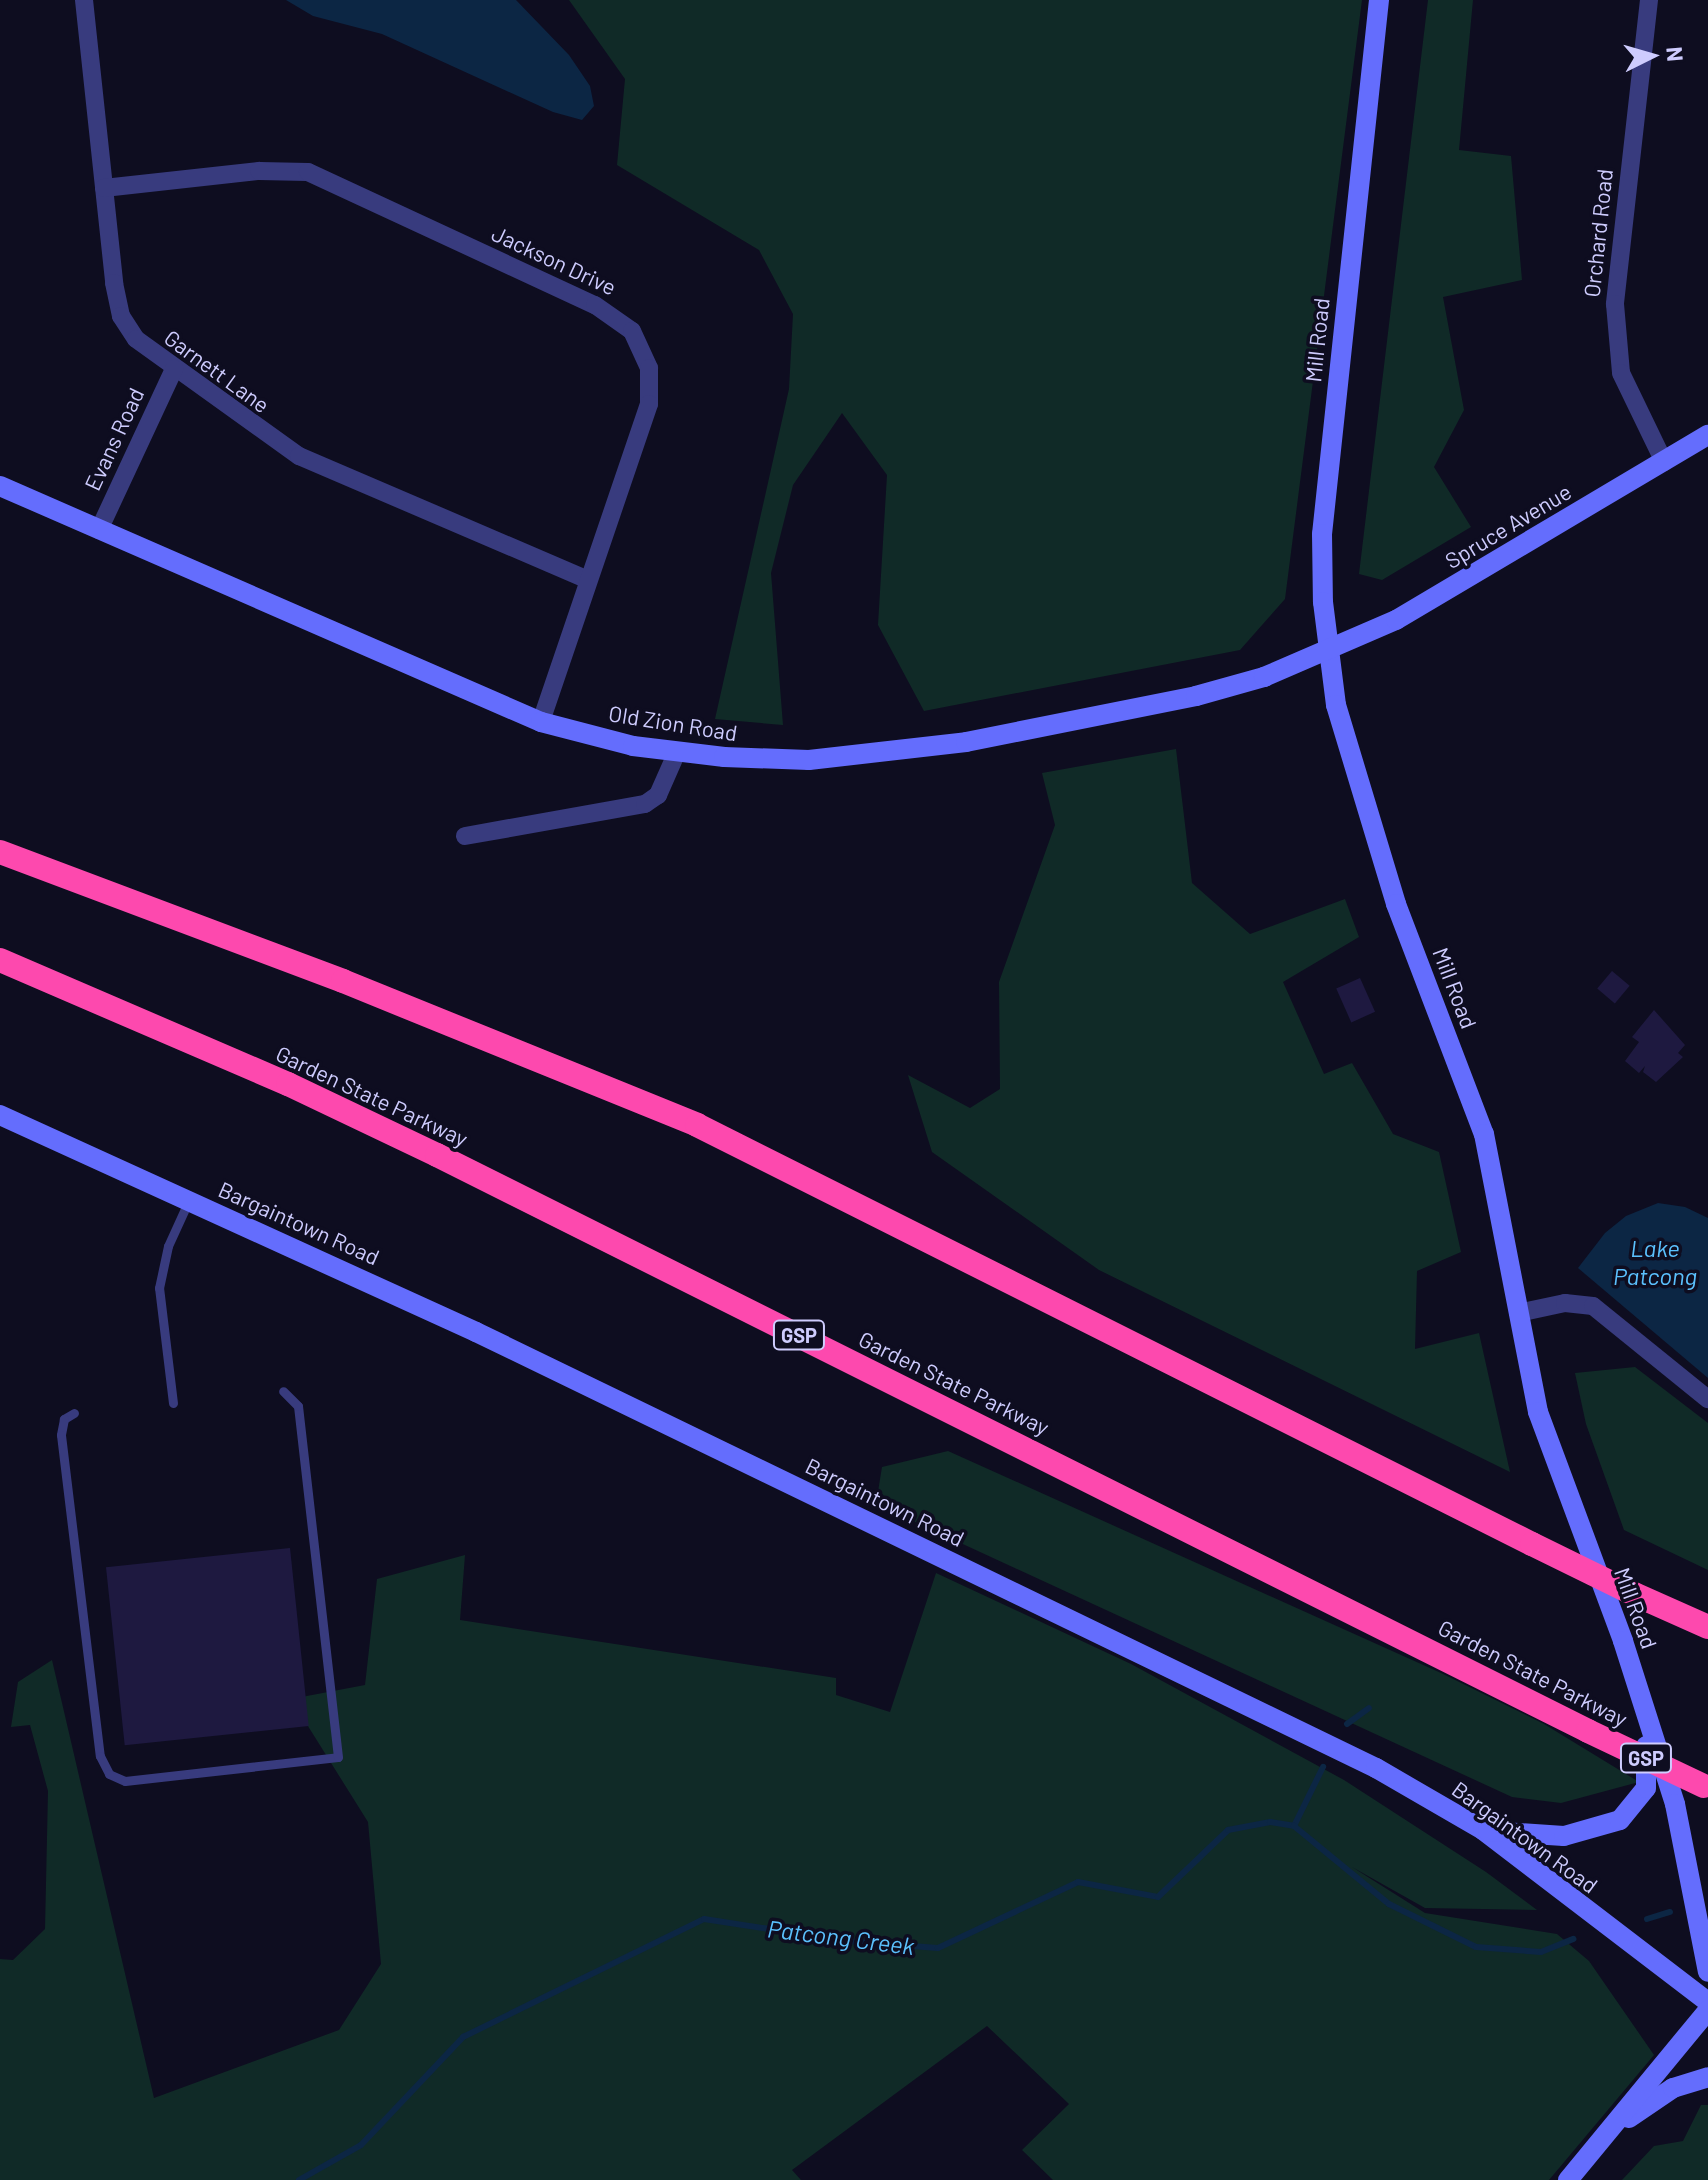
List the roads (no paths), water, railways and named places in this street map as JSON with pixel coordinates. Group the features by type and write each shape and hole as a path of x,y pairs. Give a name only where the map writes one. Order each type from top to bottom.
{"highway":[{"path":"0,852 328,975 697,1125 1532,1544 1708,1627"},
{"name":"Garden State Parkway","path":"0,960 437,1155 1588,1731 1706,1787"}],"street":[{"name":"Garnett Lane","path":"84,0 121,316 148,352 299,456 588,580"},
{"name":"Mill Road","path":"1379,0 1324,507 1328,651 1336,705 1359,796 1489,1152 1538,1412 1644,1706 1675,1804 1708,1972"},
{"name":"Orchard Road","path":"1649,0 1615,304 1621,373 1664,462"},
{"name":"Jackson Drive","path":"104,188 284,169 308,172 620,320 645,357 651,395 541,722"},
{"name":"Evans Road","path":"99,530 174,369"},
{"name":"Spruce Avenue","path":"1328,651 1396,620 1708,435"},
{"name":"Old Zion Road","path":"0,486 541,722 677,752 809,760 913,750 1216,692 1328,651"},
{"path":"465,836 645,804 658,795 677,752"},
{"name":"Bargaintown Road","path":"0,1115 189,1200 864,1517 1376,1768 1483,1830 1708,2002"},
{"path":"1518,1313 1565,1303 1593,1306 1708,1399"},
{"path":"1483,1830 1578,1835 1628,1815 1646,1788 1644,1706"},
{"path":"1568,2180 1708,2010"},
{"path":"1609,2131 1673,2088 1708,2077"}],"lane":[{"path":"173,1403 159,1288 168,1246 189,1200"},
{"path":"74,1413 64,1419 61,1435 100,1756 109,1774 125,1781 338,1757 298,1406 283,1391"}],"water":[{"path":"286,0 516,0 569,55 590,86 594,106 582,120 553,112 382,34 313,16"},
{"name":"Lake Patcong","path":"1658,1203 1685,1207 1708,1218 1708,1378 1578,1268 1605,1233 1626,1216"}],"waterway":[{"path":"1347,1724 1369,1708"},
{"path":"1294,1826 1323,1767"},
{"name":"Patcong Creek","path":"299,2180 361,2145 463,2037 704,1919 847,1941 938,1948 1078,1882 1158,1897 1228,1830 1270,1822 1294,1826 1389,1904 1476,1947 1541,1952 1574,1939"},
{"name":"Patcong Creek","path":"1647,1919 1670,1912"}]}
